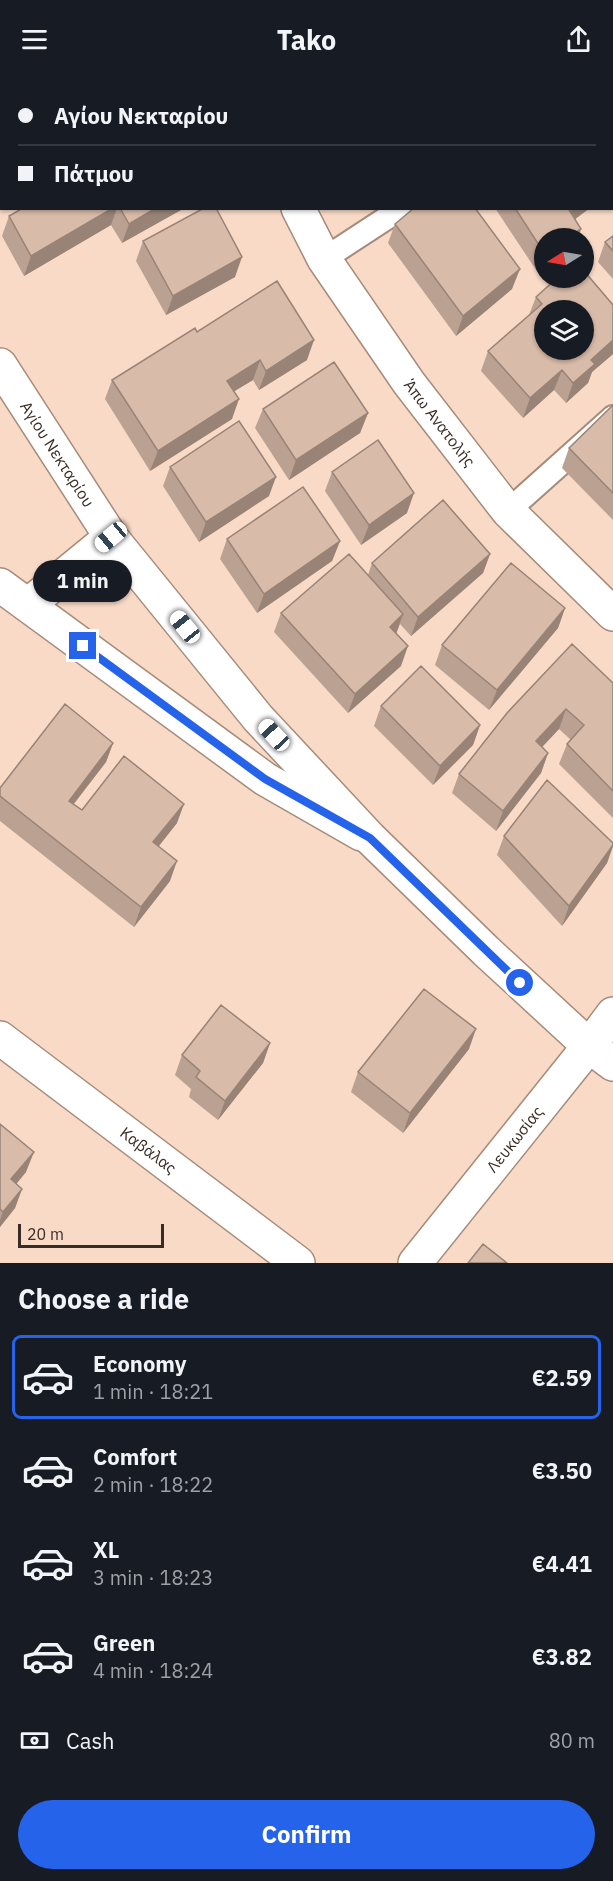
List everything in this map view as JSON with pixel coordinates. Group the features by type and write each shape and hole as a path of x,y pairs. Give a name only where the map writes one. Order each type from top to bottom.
{"street":[{"name":"Άπω Ανατολής","path":"299,210 324,259 409,384 508,511 613,614"},
{"name":"Αγίου Νεκταρίου","path":"0,365 111,537 258,718 370,838 486,951 601,1055"},
{"path":"28,605 111,537"},
{"path":"0,585 265,779 370,838"},
{"name":"Λευκωσίας","path":"415,1263 601,1055 613,1014"},
{"name":"Καβάλας","path":"0,1038 298,1263"}],"lane":[{"path":"324,259 399,210"},
{"path":"508,511 613,417"}],"building":[{"path":"20,210 110,210 31,256 9,216"},
{"path":"121,210 153,210 129,224"},
{"path":"200,210 217,210 242,257 173,296 143,241"},
{"path":"412,210 476,210 520,269 463,316 395,224"},
{"path":"516,210 569,210 580,228 534,228 534,237"},
{"path":"613,236 613,251 605,242"},
{"path":"277,281 314,340 266,371 260,360 227,381 239,399 158,451 112,380 195,328 197,332"},
{"path":"594,283 613,305 613,340 594,357 594,300 539,300 536,297 546,288 594,288"},
{"path":"534,311 534,360 591,360 595,364 573,383 562,370 530,398 488,351"},
{"path":"334,362 368,413 296,460 263,409"},
{"path":"613,405 613,493 569,448"},
{"path":"239,421 276,477 206,522 170,467"},
{"path":"378,440 414,493 369,525 332,472"},
{"path":"303,487 340,541 264,594 227,539"},
{"path":"443,500 490,554 418,617 372,563"},
{"path":"349,554 403,614 390,627 408,646 355,694 281,613"},
{"path":"511,563 565,608 497,690 442,645"},
{"path":"572,644 613,683 613,791 567,744 584,725 566,709 536,741 548,753 503,811 459,774 507,713"},
{"path":"421,666 480,725 440,766 381,706"},
{"path":"65,704 113,743 69,801 82,810 124,756 184,804 153,842 177,861 141,907 0,796 0,788"},
{"path":"547,780 613,843 569,906 504,836"},
{"path":"424,989 476,1029 410,1113 358,1072"},
{"path":"221,1005 270,1043 225,1101 196,1077 200,1071 182,1055"},
{"path":"0,1124 34,1152 11,1179 22,1189 3,1212 0,1209"},
{"path":"483,1244 507,1263 468,1263"}],"route":[{"path":"83,646 265,779 370,838 520,983"}]}
